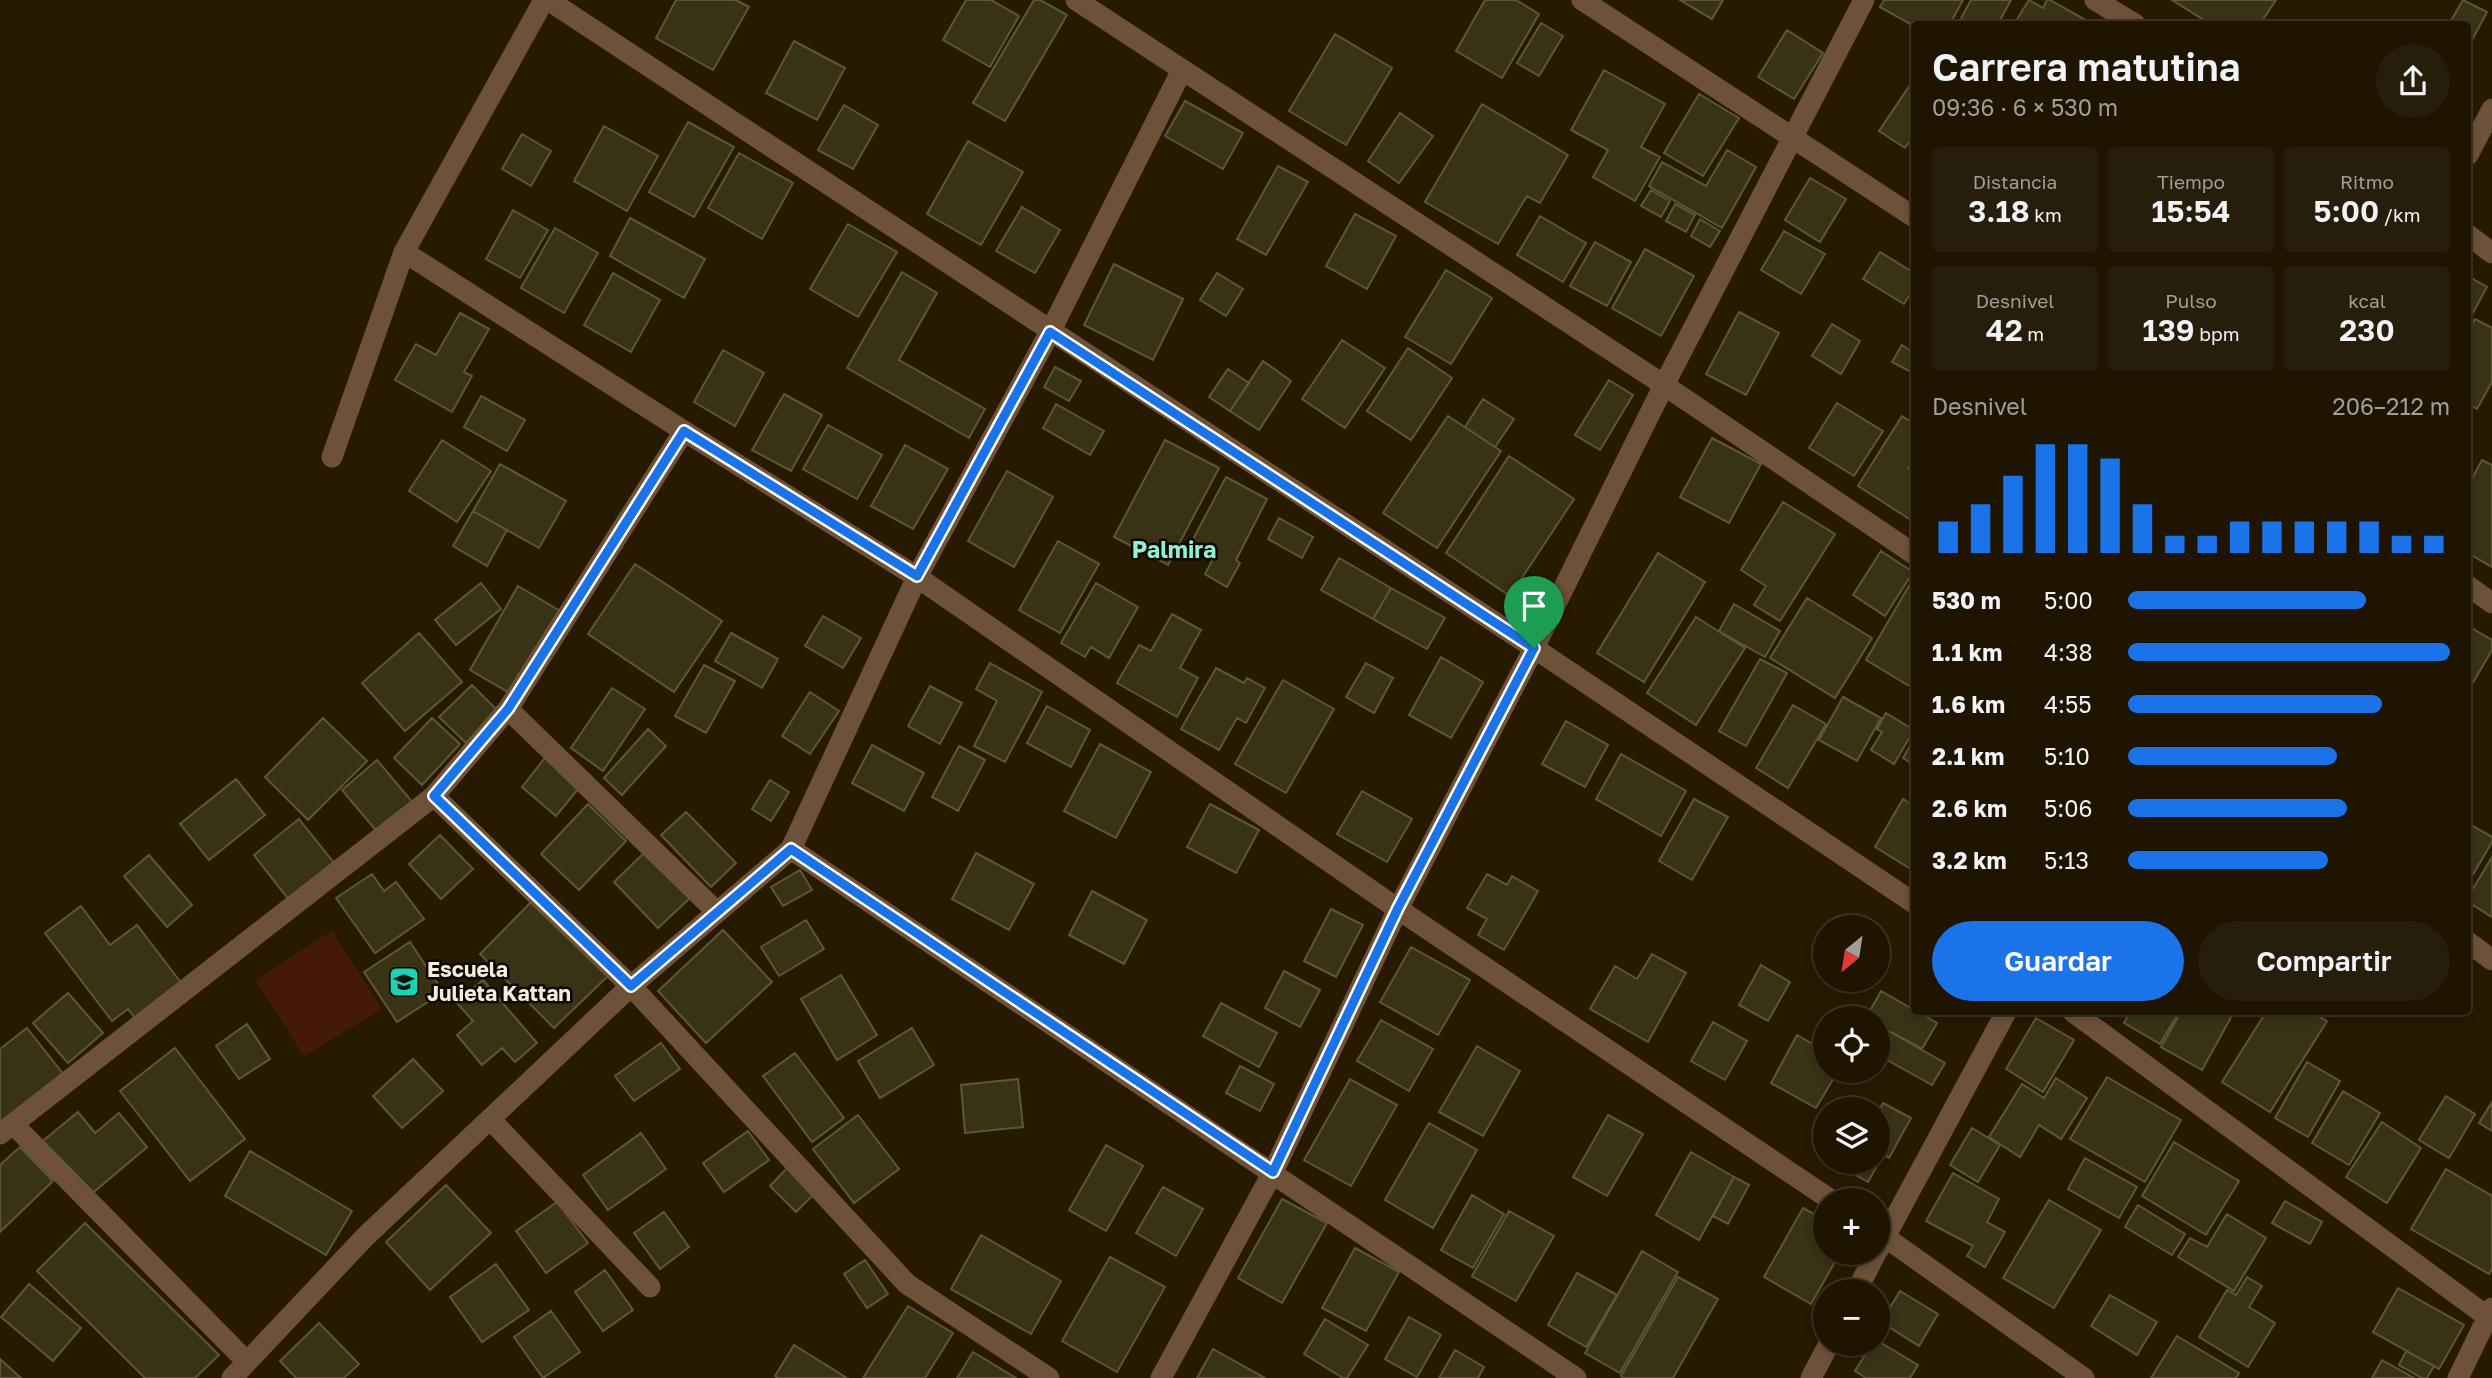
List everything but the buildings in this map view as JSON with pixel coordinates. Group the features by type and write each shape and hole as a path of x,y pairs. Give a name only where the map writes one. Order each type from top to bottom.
{"street":[{"path":"332,457 404,252 546,0 1534,648 1911,901"},
{"path":"1076,0 1664,385 1911,552"},
{"path":"1581,0 1911,215"},
{"path":"1161,1378 1273,1172 1398,908 1534,648 1664,385 1864,0"},
{"path":"2095,0 2130,21"},
{"path":"232,1378 365,1237 631,986 791,849 917,576 1050,332 1182,70"},
{"path":"2471,149 2492,109"},
{"path":"2471,237 2492,253"},
{"path":"404,252 917,576 1398,908 1813,1188"},
{"path":"247,1362 7,1129 434,796 508,709 684,431"},
{"path":"2471,588 2492,603"},
{"path":"508,709 717,912"},
{"path":"434,796 631,986 907,1284 1048,1378"},
{"path":"791,849 1576,1378"},
{"path":"2471,944 2492,960"},
{"path":"1890,1223 2004,1015"},
{"path":"2077,1015 2490,1315 2458,1378"},
{"path":"491,1120 650,1287"},
{"path":"1890,1250 2084,1378"},
{"path":"1811,1378 1823,1356"}],"shaded area":[{"path":"332,931 382,1009 304,1056 255,980"}],"place":[{"name":"Escuela Julieta Kattan","path":"404,982"}],"district":[{"name":"Palmira","path":"1174,550"}],"route":[{"path":"1050,332 1534,648 1398,908 1273,1172 791,849 631,986 434,796 508,709 684,431 917,576 1050,332"}]}
